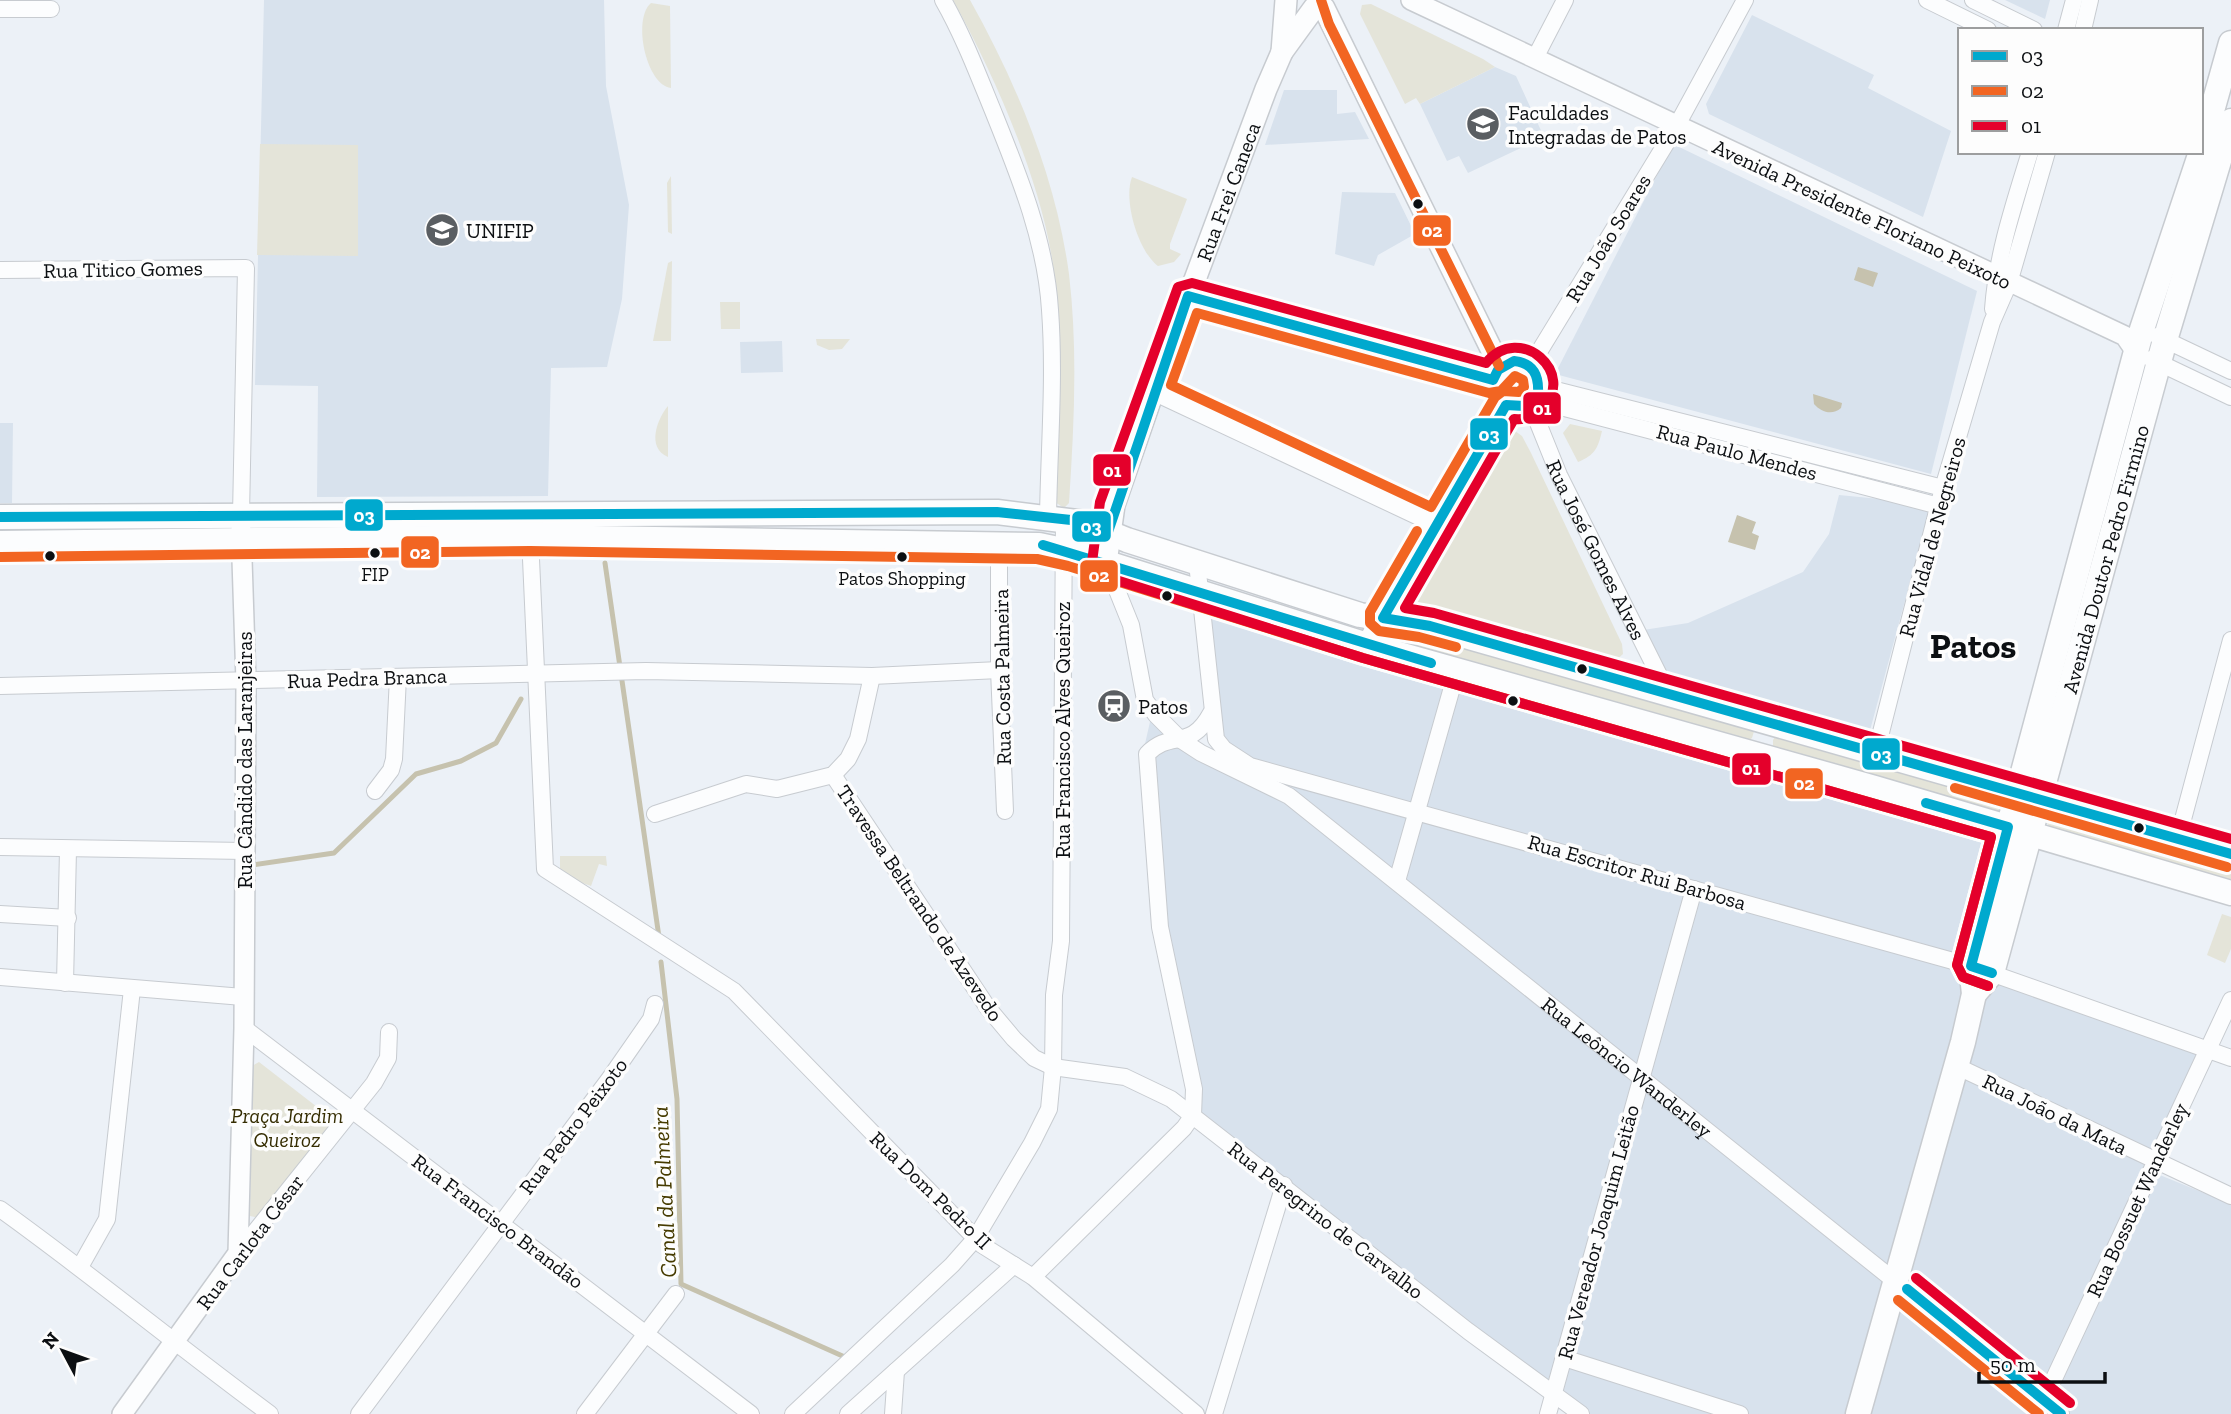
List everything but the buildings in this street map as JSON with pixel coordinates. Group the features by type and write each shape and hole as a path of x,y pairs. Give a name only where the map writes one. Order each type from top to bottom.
{"main road":[{"name":"Rua Frei Caneca","path":"1108,532 1153,392 1282,52 1286,0"},
{"path":"1322,4 1509,368 1539,378 1535,396 1518,407 1506,405 1494,392 1509,368"},
{"name":"Rua Frei Caneca","path":"1282,52 1322,4"},
{"name":"Avenida Doutor Pedro Firmino","path":"1858,1414 1897,1282 2029,796 2162,351 2231,43"},
{"name":"Avenida Doutor Pedro Firmino","path":"2029,796 2134,339 2212,132"},
{"path":"1367,646 1506,405"},
{"path":"0,543 241,527 704,513 997,512 1064,519 1360,615 1422,623 2231,854"},
{"path":"702,538 695,529 698,517 704,513"},
{"path":"0,517 530,537 999,543 1063,550 1367,646 2020,830 2231,893"},
{"name":"Rua Leôncio Wanderley","path":"1106,563 1108,532"}],"street":[{"name":"Rua Francisco Alves Queiroz","path":"943,0 973,62 1024,191 1046,273 1050,311 1064,519 1061,941 1053,1017 1054,1067"},
{"name":"Avenida Presidente Floriano Peixoto","path":"1410,0 1676,127 1849,205 2002,280 2162,351 2231,371"},
{"path":"1535,58 1565,0"},
{"name":"Rua João Soares","path":"1509,368 1676,127 1745,0"},
{"path":"1927,0 1985,28"},
{"path":"1973,0 2030,28"},
{"path":"2067,28 2074,0"},
{"path":"2083,28 2090,0"},
{"path":"0,9 51,9"},
{"name":"Rua Vidal de Negreiros","path":"1876,752 1943,488 1992,322 2030,154"},
{"name":"Rua Vidal de Negreiros","path":"2002,280 2045,154"},
{"name":"Rua Titico Gomes","path":"0,270 246,268"},
{"name":"Rua Cândido das Laranjeiras","path":"238,1253 244,1028 246,682 241,527 246,268"},
{"path":"1188,296 1509,368"},
{"name":"Avenida Presidente Floriano Peixoto","path":"2134,339 2162,351 2231,397"},
{"path":"1153,392 1436,525"},
{"name":"Rua Paulo Mendes","path":"1535,396 1943,488"},
{"name":"Rua Paulo Mendes","path":"1535,396 1939,506"},
{"name":"Rua José Gomes Alves","path":"1535,396 1559,475 1668,693"},
{"path":"530,537 537,672"},
{"name":"Rua Costa Palmeira","path":"999,543 999,670 1006,811"},
{"name":"Rua Escritor Rui Barbosa","path":"1197,562 1216,739 1224,749 1250,766 1418,810 1982,970 2231,1058"},
{"name":"Rua Leôncio Wanderley","path":"1106,563 1130,625 1145,701 1167,728 1215,761 1289,796 1642,1075 2061,1414"},
{"path":"2178,838 2231,640"},
{"path":"655,814 746,784 777,789 833,775 848,759 858,739 872,676 999,670"},
{"path":"1397,881 1457,670"},
{"name":"Rua Pedra Branca","path":"0,686 246,682 537,672 646,671 872,676"},
{"name":"Rua Dom Pedro II","path":"537,672 545,869 734,991 975,1238 1033,1277 1196,1414"},
{"path":"375,791 391,770 394,759 398,677"},
{"path":"1033,1277 1161,1154 1193,1115 1194,1089 1160,927 1147,754 1166,740 1181,740 1200,731 1212,713"},
{"name":"Travessa Beltrando de Azevedo","path":"833,775 988,1008 1034,1058 1054,1067"},
{"path":"0,847 245,851"},
{"path":"65,983 68,850"},
{"name":"Rua Vereador Joaquim Leitão","path":"1548,1414 1694,888"},
{"path":"0,914 68,918"},
{"path":"0,977 243,997"},
{"path":"80,1267 107,1219 132,989"},
{"name":"Rua Bossuet Wanderley","path":"2044,1400 2231,1000"},
{"name":"Rua Pedro Peixoto","path":"359,1414 635,1042 651,1019 654,1004"},
{"name":"Rua Francisco Brandão","path":"244,1028 751,1414"},
{"name":"Rua Carlota César","path":"122,1414 238,1253 385,1068 389,1032"},
{"name":"Rua João da Mata","path":"1956,1066 2154,1163 2231,1196"},
{"path":"793,1414 919,1297 975,1238 1042,1126 1049,1109 1054,1067"},
{"name":"Rua Peregrino de Carvalho","path":"1054,1067 1125,1077 1147,1086 1193,1115 1468,1331 1581,1414"},
{"path":"1214,1414 1284,1185"},
{"path":"0,1209 80,1267 174,1343 270,1414"},
{"path":"848,1414 1014,1265"},
{"path":"585,1414 676,1294"},
{"path":"1564,1358 1740,1414"},
{"path":"893,1414 897,1371"},
{"path":"1168,1414 1178,1401"}],"shaded area":[{"name":"UNIFIP","path":"264,0 604,0 606,86 629,205 622,299 607,367 551,368 548,496 317,497 318,386 255,385"},
{"path":"2005,0 2050,0 2045,19"},
{"path":"1752,15 1874,75 1868,88 1951,131 1923,217 1709,114 1706,104"},
{"name":"Faculdades Integradas de Patos","path":"1495,67 1516,76 1544,137 1468,173 1459,156 1447,161 1420,104"},
{"path":"1284,90 1337,90 1337,114 1355,112 1369,139 1265,145"},
{"path":"1673,144 1977,291 1931,474 1555,374"},
{"path":"1342,192 1395,193 1415,234 1378,255 1374,266 1335,254"},
{"path":"1858,267 1878,273 1873,287 1854,280"},
{"path":"782,341 783,372 741,373 740,342"},
{"path":"1813,394 1842,403 1841,408 1834,412 1823,411 1814,404"},
{"path":"0,423 13,423 12,503 0,503"},
{"path":"1839,495 1931,504 1865,749 1668,693 1637,631 1688,623 1803,572 1829,534"},
{"path":"1737,515 1756,522 1752,533 1759,536 1755,550 1728,542"},
{"path":"1202,593 2008,827 1890,1276 1907,1289 1992,973 2207,1049 2150,1171 2231,1204 2231,1414 1581,1414 1189,1113 1191,1100 1142,757 1152,713 1161,724 1281,791 1221,747"}],"green space":[{"path":"953,0 970,0 1019,98 1055,202 1063,238 1072,303 1074,360 1069,503 1064,508 1055,502 1058,330 1049,240 1016,133"},
{"path":"651,3 670,6 671,88 662,84 655,76 645,50 643,23 645,11"},
{"path":"1371,4 1495,67 1420,104 1416,98 1405,104 1360,14 1362,5"},
{"path":"260,144 358,145 358,256 257,255"},
{"path":"671,176 672,234 668,232 667,183"},
{"path":"1132,177 1187,199 1170,244 1170,249 1181,254 1174,262 1158,266 1144,249 1131,211 1129,198"},
{"path":"672,261 671,341 653,341 668,263"},
{"path":"720,302 740,302 740,329 721,329"},
{"path":"816,339 850,339 842,349 829,350 817,345"},
{"path":"1515,369 1522,372 1525,379 1522,386 1515,389 1508,386 1505,379 1508,372"},
{"path":"668,406 668,457 661,453 655,440 657,425"},
{"path":"1570,424 1602,431 1595,450 1578,462 1563,433"},
{"path":"1515,431 1522,436 1531,453 1622,644 1623,654 1612,664 1427,612 1411,600 1411,587 1492,450 1506,432"},
{"path":"1400,629 1755,728 1752,738 1743,745 1387,639 1391,631"},
{"path":"1777,734 2002,796 2006,804 1996,819 1773,749 1773,740"},
{"path":"2055,812 2231,860 2231,885 2052,830 2044,819"},
{"path":"560,856 606,856 607,866 599,864 591,886 568,878 560,871"},
{"path":"2222,914 2231,917 2231,949 2225,963 2207,955"},
{"name":"Praça Jardim Queiroz","path":"259,1062 330,1117 331,1126 260,1218 250,1216 252,1066"}],"waterway":[{"name":"Canal da Palmeira","path":"605,563 659,937"},
{"path":"252,865 334,853 416,774 461,761 496,743 521,699"},
{"name":"Canal da Palmeira","path":"661,962 677,1099 681,1284 847,1358"}],"transit line":[{"name":"02","path":"1321,0 1329,24 1499,366"},
{"name":"01","path":"1988,986 1963,977 1957,965 1991,837 1363,658 1097,574 1092,562 1100,502 1178,287 1192,283 1486,363 1500,352 1514,348 1528,350 1540,357 1549,368 1553,381 1551,395 1532,416 1514,419 1405,608 1434,613 2231,839"},
{"name":"03","path":"0,517 997,512 1071,520 1108,532 1188,296 1493,380 1498,370 1514,361 1526,364 1534,371 1538,393 1524,406 1506,405 1383,618 1430,626 2231,854"},
{"name":"02","path":"1197,313 1489,393 1501,391 1515,376 1523,380 1524,387 1519,392 1503,391 1495,397 1431,507 1171,385 1197,313"},
{"name":"02","path":"1417,531 1370,612 1370,623 1379,631 1419,637 1456,647"},
{"name":"03","path":"1043,545 1431,663"},
{"name":"02","path":"0,557 530,551 1037,559 1068,566 1363,658 1991,837 1957,965 1963,977 1988,986"},
{"name":"02","path":"1955,788 2227,867"},
{"name":"03","path":"1926,803 2008,827 1971,966 1992,973"},
{"name":"01","path":"1916,1278 2070,1403"},
{"name":"03","path":"1907,1289 2061,1414"},
{"name":"02","path":"1898,1300 2039,1414"}],"place":[{"name":"Faculdades Integradas de Patos","path":"1483,124"},
{"name":"UNIFIP","path":"442,230"},
{"name":"FIP","path":"375,553"},
{"name":"Patos Shopping","path":"902,557"},
{"name":"Patos","path":"1114,706"}],"district":[{"name":"Patos","path":"1973,646"}]}
